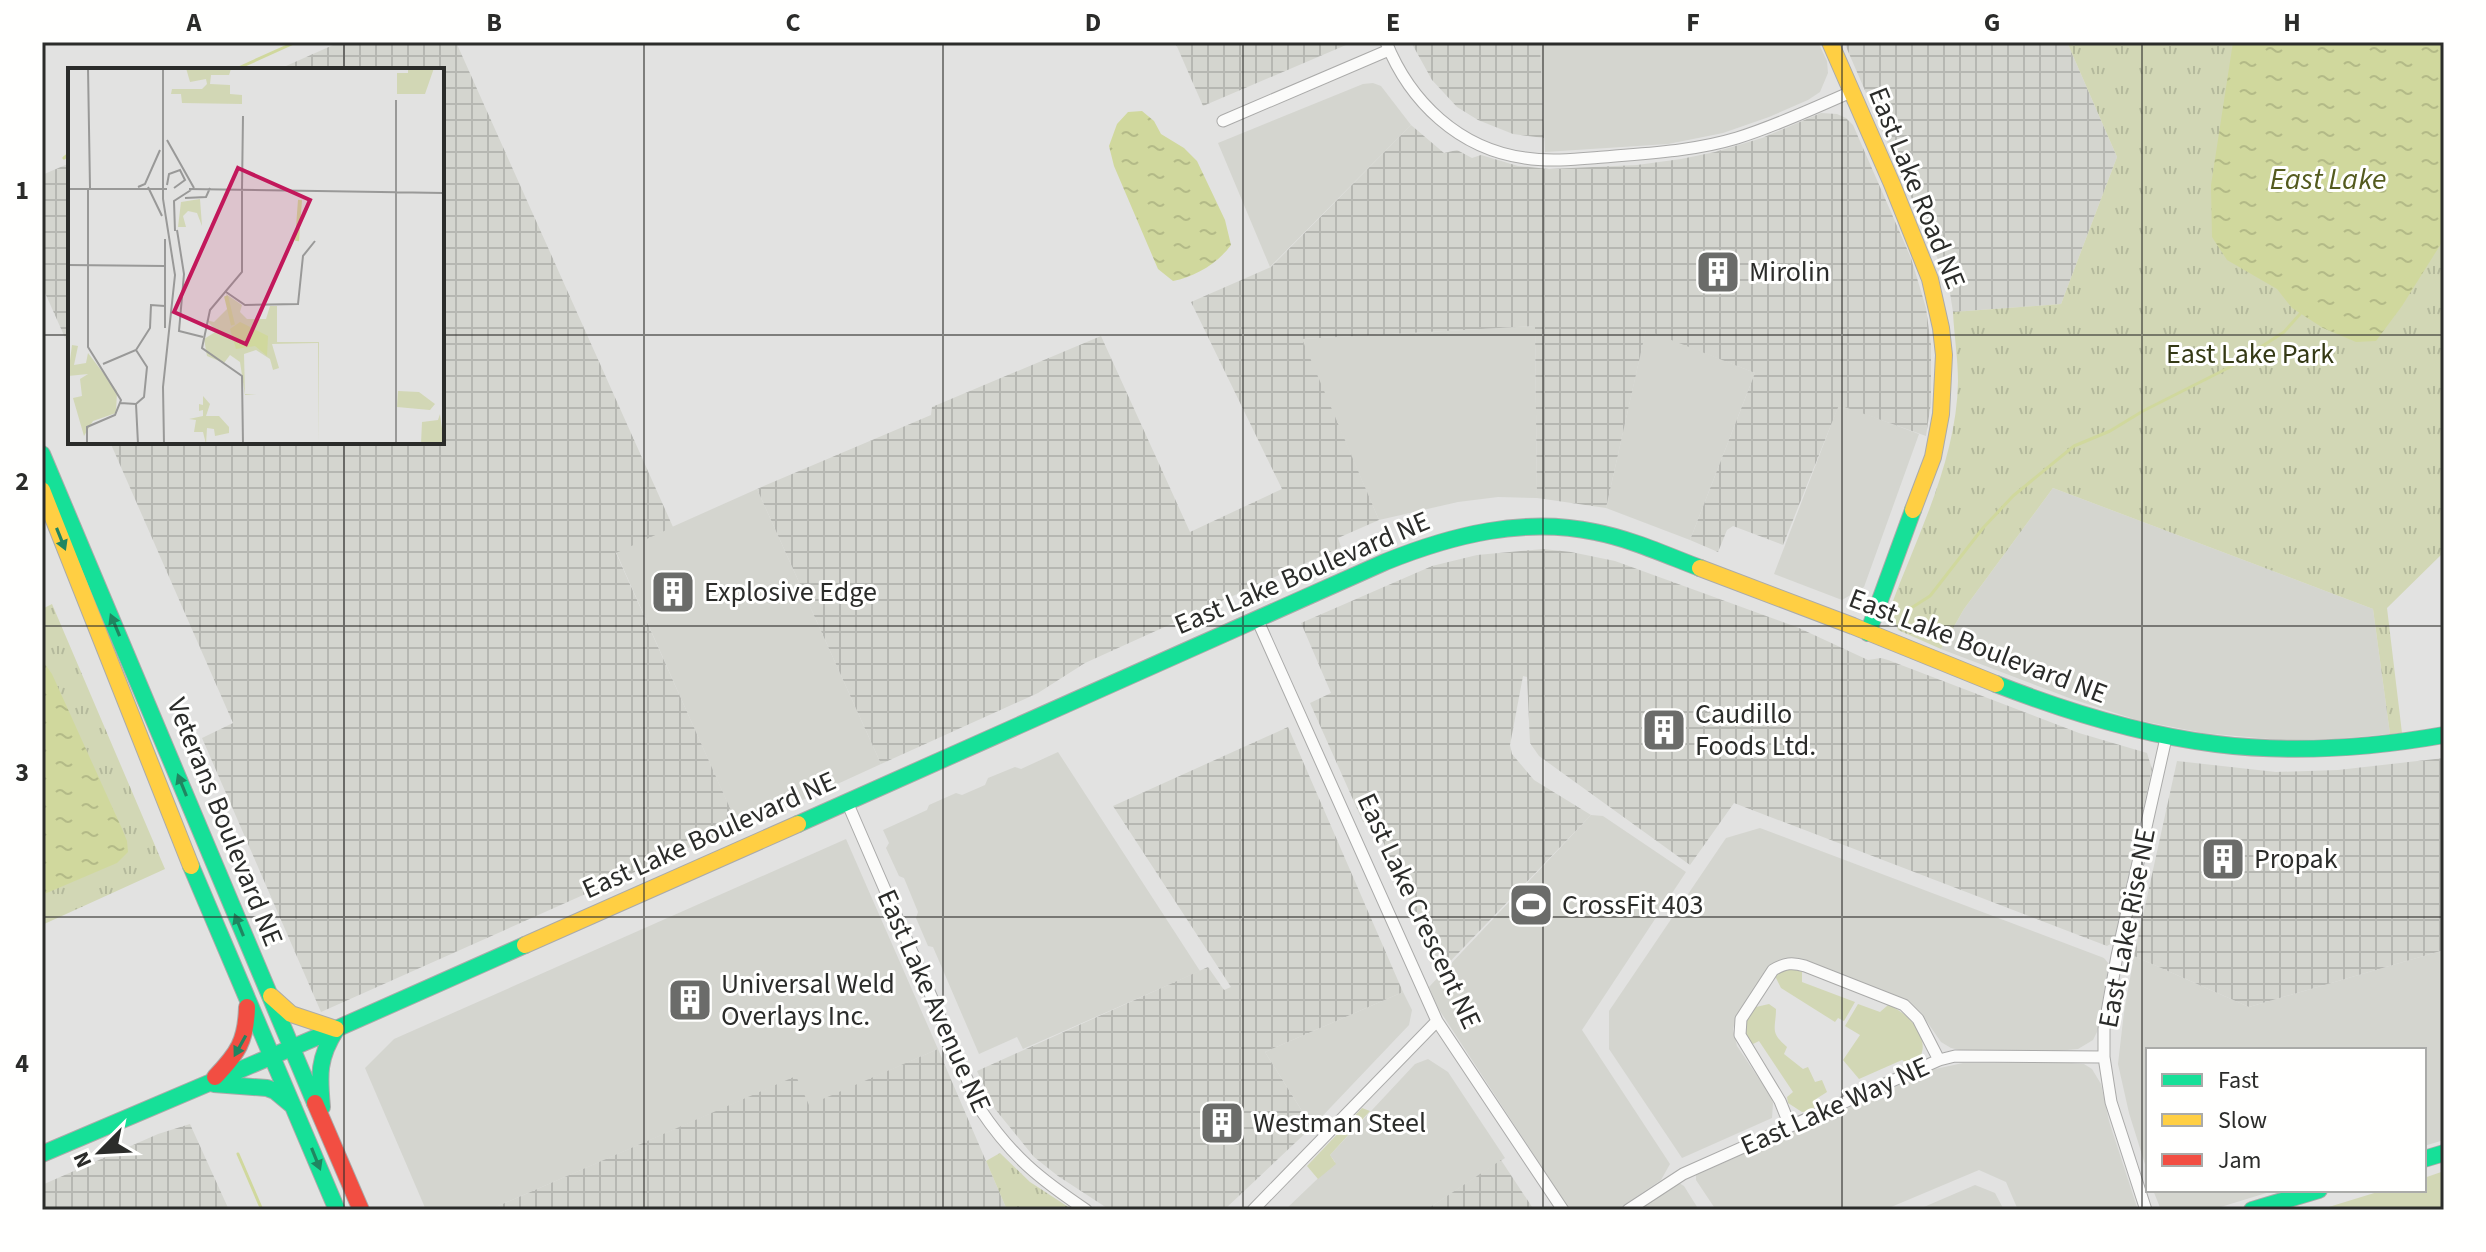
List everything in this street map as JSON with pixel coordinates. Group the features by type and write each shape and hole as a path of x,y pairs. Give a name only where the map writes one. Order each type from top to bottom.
{"main road":[{"name":"East Lake Road NE","path":"1830,42 1930,279 1941,328 1944,371 1941,414 1933,457 1868,633"},
{"name":"Veterans Boulevard NE","path":"42,454 361,1210"},
{"name":"Veterans Boulevard NE","path":"42,490 176,832 337,1210"},
{"name":"East Lake Boulevard NE","path":"42,1154 336,1029 1425,545 1484,530 1544,526 1598,532 1640,545 2074,712 2166,738 2237,748 2331,751 2444,735"},
{"path":"267,992 291,1014 336,1029 320,1058 323,1121"},
{"path":"209,1084 241,1050 247,1031 247,998"},
{"path":"209,1084 267,1088 295,1108"},
{"path":"2252,1210 2312,1192"}],"street":[{"path":"1223,121 1388,46 1413,91 1450,129 1491,150 1532,159 1631,155 1699,146 1764,129 1851,92"},
{"name":"East Lake Crescent NE","path":"1257,619 1437,1021 1563,1210"},
{"name":"East Lake Rise NE","path":"2146,1210 2111,1102 2104,1057 2104,1029 2113,972 2166,738"},
{"name":"East Lake Avenue NE","path":"847,802 980,1109 1020,1161 1086,1210"},
{"path":"1790,1126 1780,1101 1742,1042 1739,1026 1773,970 1780,966 1793,962 1904,1005 1918,1019 1939,1060"},
{"path":"1253,1210 1437,1021"},
{"name":"East Lake Way NE","path":"1628,1210 1683,1174 1939,1060 1955,1056 2104,1057"}],"shaded area":[{"path":"340,42 456,42 673,527 616,553 738,826 321,1012 202,738 233,723 111,444 444,444 444,68 282,68"},
{"path":"1175,42 1353,42 1203,106"},
{"path":"1411,42 1540,44 1544,138 1513,134 1478,120 1457,107 1432,80"},
{"path":"1818,42 1827,61 1828,73 1820,92 1808,100 1723,133 1668,144 1545,152 1540,44"},
{"path":"1844,42 2067,42 2117,157 2061,304 1953,312 1940,264"},
{"path":"1363,84 1381,86 1411,125 1270,267 1218,143"},
{"path":"1821,113 1837,114 1853,125 1911,258 1926,308 1931,345 1931,403 1926,436 1839,405 1783,545 1733,526 1727,530 1718,552 1690,540 1755,373 1646,330 1606,508 1537,498 1535,326 1302,339 1379,520 1338,538 1341,547 1085,663 1038,693 881,764 757,489 931,415 932,407 1101,336 1190,532 1282,489 1191,302 1271,267 1411,125 1444,153 1457,150 1472,158 1481,155 1518,166 1549,169 1637,165 1715,152 1762,138"},
{"path":"68,164 68,344 42,286 42,175"},
{"path":"1535,326 1537,498 1498,497 1458,502 1379,520 1301,339"},
{"path":"1646,329 1755,373 1690,540 1606,508"},
{"path":"1839,404 1919,434 1864,587 1842,600 1774,574"},
{"path":"2053,488 2373,609 2390,734 2281,740 2203,733 2137,720 2069,698 1941,649 1964,609"},
{"path":"757,489 881,764 739,829 616,552"},
{"path":"1543,549 1615,561 1799,628 1868,660 1888,660 2079,733 2147,753 2152,769 2114,942 2107,946 1734,803 1690,865 1539,756 1530,743 1527,677 1523,676 1510,745 1512,754 1534,780 1591,815 1441,971 1372,817 1363,822 1310,703 1331,693 1301,623 1432,566 1477,555"},
{"path":"1288,727 1403,992 1265,1052 1312,1127 1224,1210 1110,1210 1034,1157 995,1109 977,1071 1208,967 1224,990 1231,987 1113,806"},
{"path":"1058,752 1200,971 1023,1049 1017,1037 979,1054 933,947 928,946 916,918 918,912 904,878 899,876 886,848 889,843 883,830 956,793 962,795 985,785 988,778 1015,767 1021,769"},
{"name":"Propak","path":"2444,758 2444,950 2249,1007 2134,956 2177,761 2276,772 2338,770"},
{"path":"1591,815 1603,816 1686,872 1582,1030 1670,1164 1661,1180 1617,1210 1570,1210 1438,1008 1429,987"},
{"path":"1760,828 2104,958 2109,964 2093,1040 2078,1049 2056,1051 1951,1048 1941,1042 1921,1013 1904,999 1798,958 1781,959 1768,969 1737,1016 1733,1029 1737,1046 1770,1095 1772,1118 1682,1158 1609,1049 1609,1011 1726,838"},
{"path":"846,839 938,1049 809,1106 795,1077 489,1210 426,1210 365,1068 394,1039"},
{"path":"2444,950 2444,1140 2426,1145 2426,1048 2146,1048 2146,1168 2118,1064 2134,956 2249,1007"},
{"path":"1403,992 1412,1010 1409,1025 1312,1127 1265,1052"},
{"path":"938,1049 1007,1210 489,1210 796,1076 809,1105"},
{"path":"1428,1059 1448,1072 1505,1158 1426,1210 1285,1210 1335,1162 1330,1155 1415,1064"},
{"path":"1963,1063 2071,1063 2084,1064 2092,1069 2101,1084 2109,1121 2138,1210 2018,1210 2006,1182 1979,1170 1884,1210 1716,1210 1696,1180 1696,1175 1935,1069"},
{"path":"190,1124 229,1210 42,1210 42,1185 158,1134"},
{"path":"1501,1160 1534,1210 1426,1210"},
{"path":"1679,1183 1699,1210 1639,1210"},
{"path":"1975,1185 1995,1193 2004,1210 1917,1210"},
{"path":"2154,1192 2270,1192 2211,1210 2161,1210"}],"green space":[{"name":"East Lake Park","path":"2067,42 2444,42 2444,552 2387,608 2402,733 2390,734 2373,609 2053,488 1964,609 1941,649 1898,630 1891,606 1934,496 1951,439 1958,381 1953,312 2061,304 2117,157"},
{"path":"52,604 165,869 42,925 42,609"},
{"path":"1790,968 1802,972 1802,982 1855,1002 1844,1021 1838,1018 1835,1022 1781,988 1775,976"},
{"path":"1769,1004 1776,1009 1775,1030 1787,1047 1784,1054 1803,1069 1808,1067 1815,1082 1822,1080 1827,1092 1816,1099 1816,1106 1811,1111 1802,1112 1788,1103 1787,1097 1793,1092 1759,1041 1753,1044 1746,1038 1745,1024 1756,1007"},
{"path":"1858,1004 1880,1012 1888,1005 1912,1022 1923,1047 1915,1064 1910,1065 1902,1060 1859,1079 1843,1060 1860,1035 1845,1026"},
{"path":"1362,1108 1370,1111 1330,1155 1336,1164 1318,1179 1307,1166"},
{"path":"1000,1153 1030,1182 1073,1210 1007,1210 986,1161"},
{"path":"2444,1171 2444,1210 2319,1210 2378,1192 2426,1192 2426,1177"}],"water":[{"name":"East Lake","path":"2233,42 2444,42 2444,239 2376,341 2356,342 2323,328 2292,308 2277,289 2227,260 2212,237 2211,185"},
{"path":"1142,111 1154,121 1161,134 1184,148 1197,161 1225,220 1231,245 1220,258 1205,268 1173,281 1158,269 1114,166 1109,146 1117,124 1128,112"},
{"path":"42,660 52,674 123,831 128,852 117,863 42,895"}],"waterway":[{"path":"238,68 296,42"},
{"path":"64,158 68,155"},
{"path":"1908,610 1930,596 1983,528 2013,496 2074,446 2110,431 2230,367 2284,332 2300,314"},
{"path":"238,1154 262,1210"}],"traffic: fast":[{"path":"42,454 315,1103"},
{"path":"1868,633 1913,510"},
{"path":"798,824 1385,562 1436,544 1488,531 1568,528 1622,539 1700,568"},
{"path":"1996,684 2109,722 2216,744 2325,748 2444,735"},
{"path":"191,866 337,1210"},
{"path":"42,1154 525,945"},
{"path":"322,1107 321,1067 336,1030"},
{"path":"214,1084 267,1088 293,1106"},
{"path":"2426,1158 2444,1153"},
{"path":"2252,1210 2312,1192"}],"traffic: slow":[{"path":"1830,42 1930,279 1941,328 1944,355 1941,414 1933,457 1913,510"},
{"path":"42,490 191,866"},
{"path":"1700,568 1996,684"},
{"path":"525,945 798,824"},
{"path":"271,996 291,1014 336,1029"}],"traffic: jam":[{"path":"215,1077 239,1046 245,1029 247,1007"},
{"path":"315,1103 361,1210"}],"place":[{"name":"Mirolin","path":"1718,272"},
{"name":"Explosive Edge","path":"673,592"},
{"name":"Caudillo Foods Ltd.","path":"1664,730"},
{"name":"Propak","path":"2223,859"},
{"name":"CrossFit 403","path":"1531,905"},
{"name":"Universal Weld Overlays Inc.","path":"690,1000"},
{"name":"Westman Steel","path":"1222,1123"}]}
